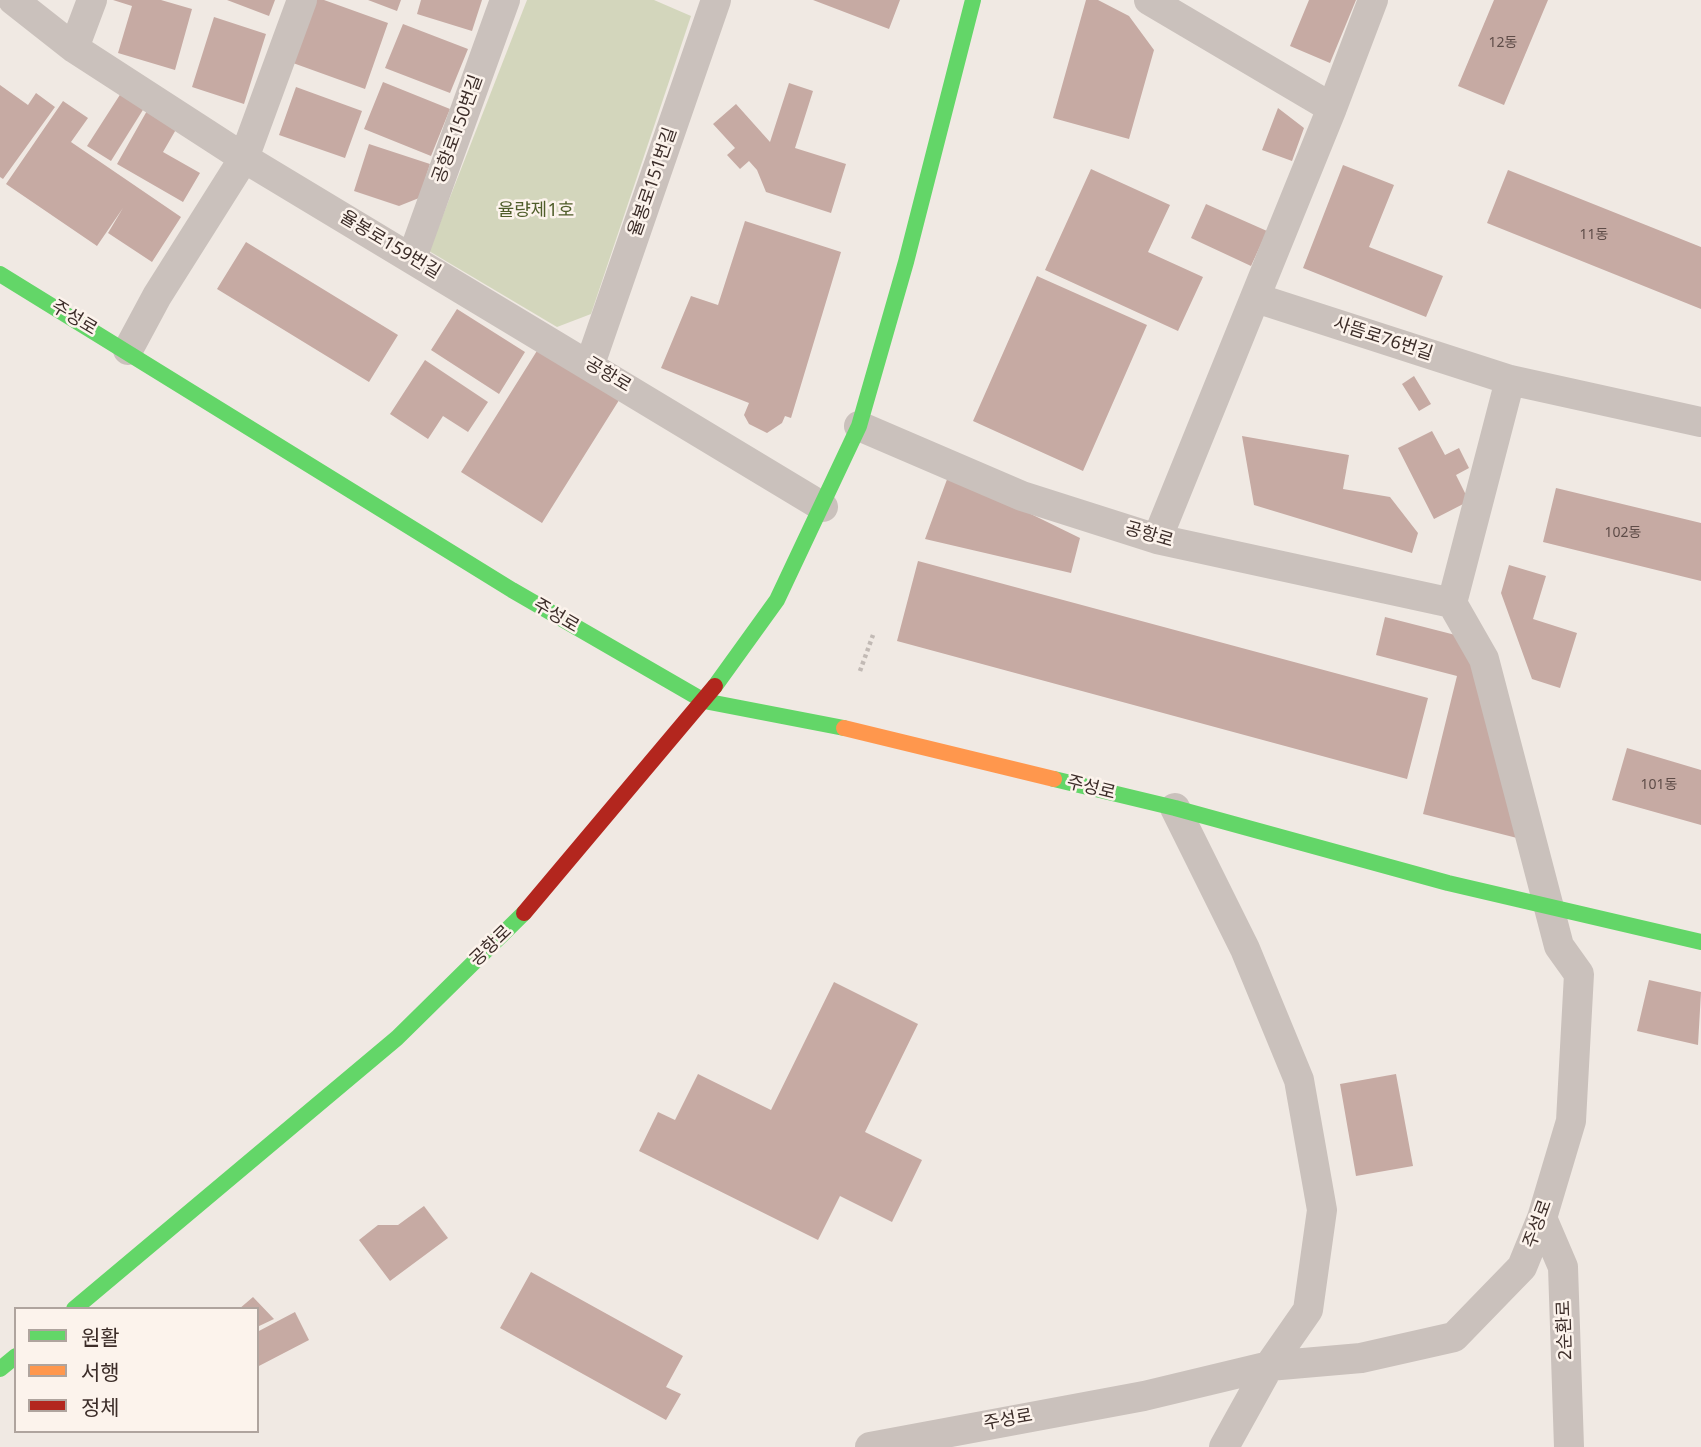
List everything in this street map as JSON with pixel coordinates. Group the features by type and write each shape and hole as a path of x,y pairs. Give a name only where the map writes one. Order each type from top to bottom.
{"street":[{"name":"율봉로159번길","path":"13,0 74,48 244,158 536,332"},
{"path":"74,48 92,0"},
{"path":"128,351 157,296 244,158 302,0"},
{"name":"공항로150번길","path":"412,258 505,0"},
{"name":"율봉로151번길","path":"590,364 716,0"},
{"name":"공항로","path":"76,1307 397,1038 534,904 704,701 777,600 859,426 906,262 973,0"},
{"path":"1149,0 1332,108"},
{"path":"1157,539 1256,298 1373,0"},
{"name":"주성로","path":"0,274 512,590 704,701 827,724 1175,808 1448,883 1701,942"},
{"name":"사뜸로76번길","path":"1256,298 1510,380 1701,422"},
{"name":"공항로","path":"536,332 823,507"},
{"path":"1452,603 1510,380"},
{"name":"공항로","path":"859,426 1022,496 1157,539 1452,603"},
{"name":"주성로","path":"870,1447 1144,1396 1269,1366 1361,1357 1454,1337 1522,1267 1542,1218 1571,1121 1579,974 1559,946 1484,659 1452,603"},
{"path":"1175,808 1245,949 1300,1080 1322,1210 1308,1310 1269,1366 1224,1447"},
{"name":"2순환로","path":"1542,1218 1563,1267 1569,1447"},
{"path":"0,1369 14,1358"}],"path":[{"path":"860,671 873,635"}],"green space":[{"name":"율량제1호","path":"527,0 654,0 691,16 591,314 557,327 429,251"}],"building":[{"path":"113,0 161,0 192,9 175,70 118,53 132,6"},
{"path":"227,0 275,0 269,16"},
{"path":"315,0 324,0 388,23 365,89 293,63"},
{"path":"368,0 401,0 397,11"},
{"path":"421,0 482,0 472,31 417,14"},
{"path":"813,0 900,0 889,29"},
{"path":"1086,0 1098,0 1129,16 1154,50 1129,139 1053,118"},
{"path":"1309,0 1356,0 1330,63 1290,46"},
{"path":"1494,0 1548,0 1504,105 1458,86"},
{"path":"214,17 266,34 244,104 192,87"},
{"path":"403,24 468,49 450,93 385,68"},
{"path":"383,82 450,109 431,156 364,129"},
{"path":"789,83 813,91 795,148 846,164 831,213 766,192 757,170 749,161 740,169 727,155 735,148 713,124 736,104 770,142"},
{"path":"0,85 28,105 36,93 55,107 3,179 0,177"},
{"path":"296,87 362,111 345,158 279,135"},
{"path":"123,90 146,105 111,161 87,146"},
{"path":"63,101 88,118 71,142 181,217 152,262 108,233 123,208 97,246 6,184"},
{"path":"1278,108 1304,128 1292,161 1262,150"},
{"path":"148,109 178,126 163,152 200,173 183,202 117,164"},
{"path":"369,144 430,164 419,198 399,206 354,191"},
{"path":"1343,165 1394,185 1369,247 1443,276 1426,317 1303,268"},
{"path":"1091,169 1170,205 1148,252 1203,277 1178,331 1045,270"},
{"path":"1508,170 1701,247 1701,309 1487,223"},
{"path":"1206,204 1267,231 1251,266 1191,238"},
{"path":"745,221 841,252 791,418 785,416 782,423 767,433 749,424 744,415 749,403 661,368 691,296 718,305"},
{"path":"246,242 398,335 369,382 217,289"},
{"path":"1037,276 1147,325 1083,471 973,421"},
{"path":"457,309 525,352 499,394 431,350"},
{"path":"540,346 621,397 542,523 461,472"},
{"path":"425,360 488,402 468,432 443,416 428,439 390,414"},
{"path":"1414,376 1431,404 1419,411 1402,384"},
{"path":"1432,431 1445,455 1459,448 1469,468 1456,475 1469,501 1434,519 1398,448"},
{"path":"1242,436 1349,455 1343,489 1390,497 1418,533 1412,553 1254,505"},
{"path":"949,474 1080,538 1071,573 925,539"},
{"path":"1556,488 1701,523 1701,581 1543,542"},
{"path":"918,561 1428,698 1407,779 897,641"},
{"path":"1509,565 1546,576 1533,619 1577,633 1560,688 1532,679 1501,593"},
{"path":"1385,617 1471,639 1517,838 1423,814 1457,676 1376,655"},
{"path":"1627,748 1701,770 1701,825 1612,800"},
{"path":"1649,980 1701,992 1698,1045 1637,1031"},
{"path":"834,982 918,1024 865,1132 922,1160 892,1222 840,1196 818,1240 639,1151 658,1112 675,1120 698,1074 771,1110"},
{"path":"1396,1074 1413,1166 1356,1176 1340,1084"},
{"path":"424,1206 448,1238 390,1281 359,1240 378,1225 398,1225"},
{"path":"531,1272 683,1356 666,1387 681,1394 666,1420 500,1328"},
{"path":"253,1297 274,1319 259,1326 259,1307 241,1307"},
{"path":"295,1312 309,1340 259,1366 259,1331"}],"traffic: fast":[{"path":"715,686 777,600 859,426 906,262 973,0"},
{"path":"0,274 512,590 704,701 844,728"},
{"path":"1054,779 1175,808 1448,883 1701,942"},
{"path":"76,1307 397,1038 524,913"},
{"path":"0,1369 14,1358"}],"traffic: slow":[{"path":"844,728 1054,779"}],"traffic: jam":[{"path":"524,913 715,686"}]}
